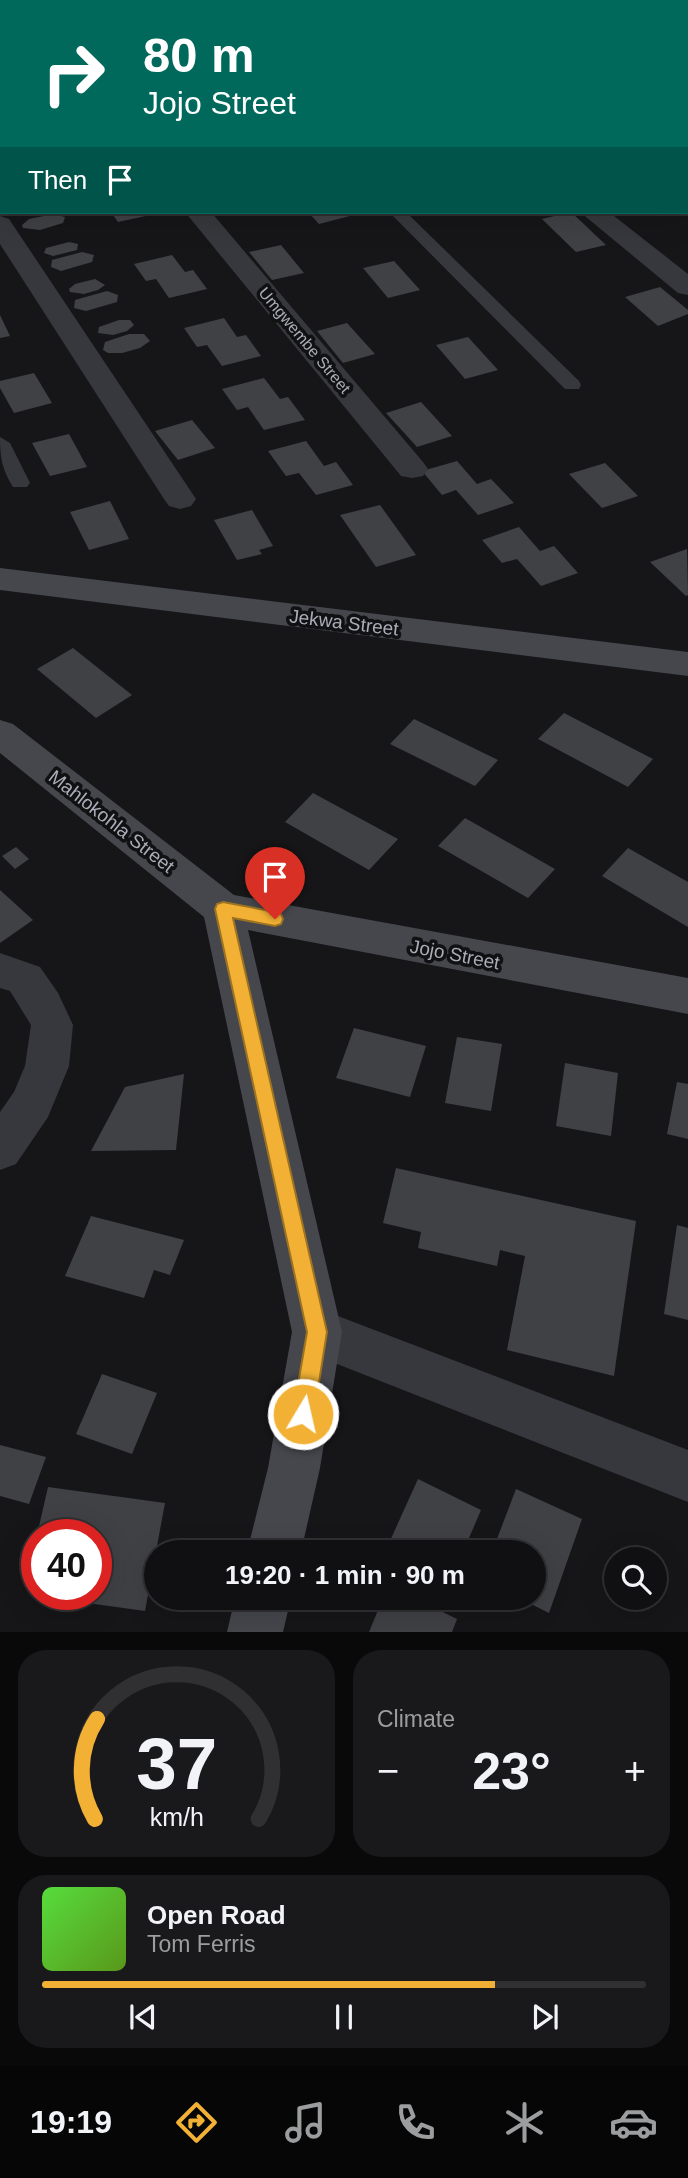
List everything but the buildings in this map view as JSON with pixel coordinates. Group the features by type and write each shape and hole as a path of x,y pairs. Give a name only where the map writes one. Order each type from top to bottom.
{"street":[{"name":"Umgwembe Street","path":"200,214 412,469"},
{"path":"596,214 688,287"},
{"path":"0,223 180,499"},
{"name":"Jekwa Street","path":"0,579 688,664"},
{"name":"Mahlokohla Street","path":"0,733 223,909"},
{"path":"223,909 317,1332 294,1468 277,1540"},
{"name":"Jojo Street","path":"223,909 688,996"},
{"path":"0,970 25,979 52,1025 47,1066 32,1103 0,1150"},
{"path":"317,1332 688,1476"},
{"path":"255,1632 260,1610"}],"lane":[{"path":"399,214 572,385"},
{"path":"0,443 20,483"}],"route":[{"path":"275,919 223,909 317,1332 303,1414"}]}
